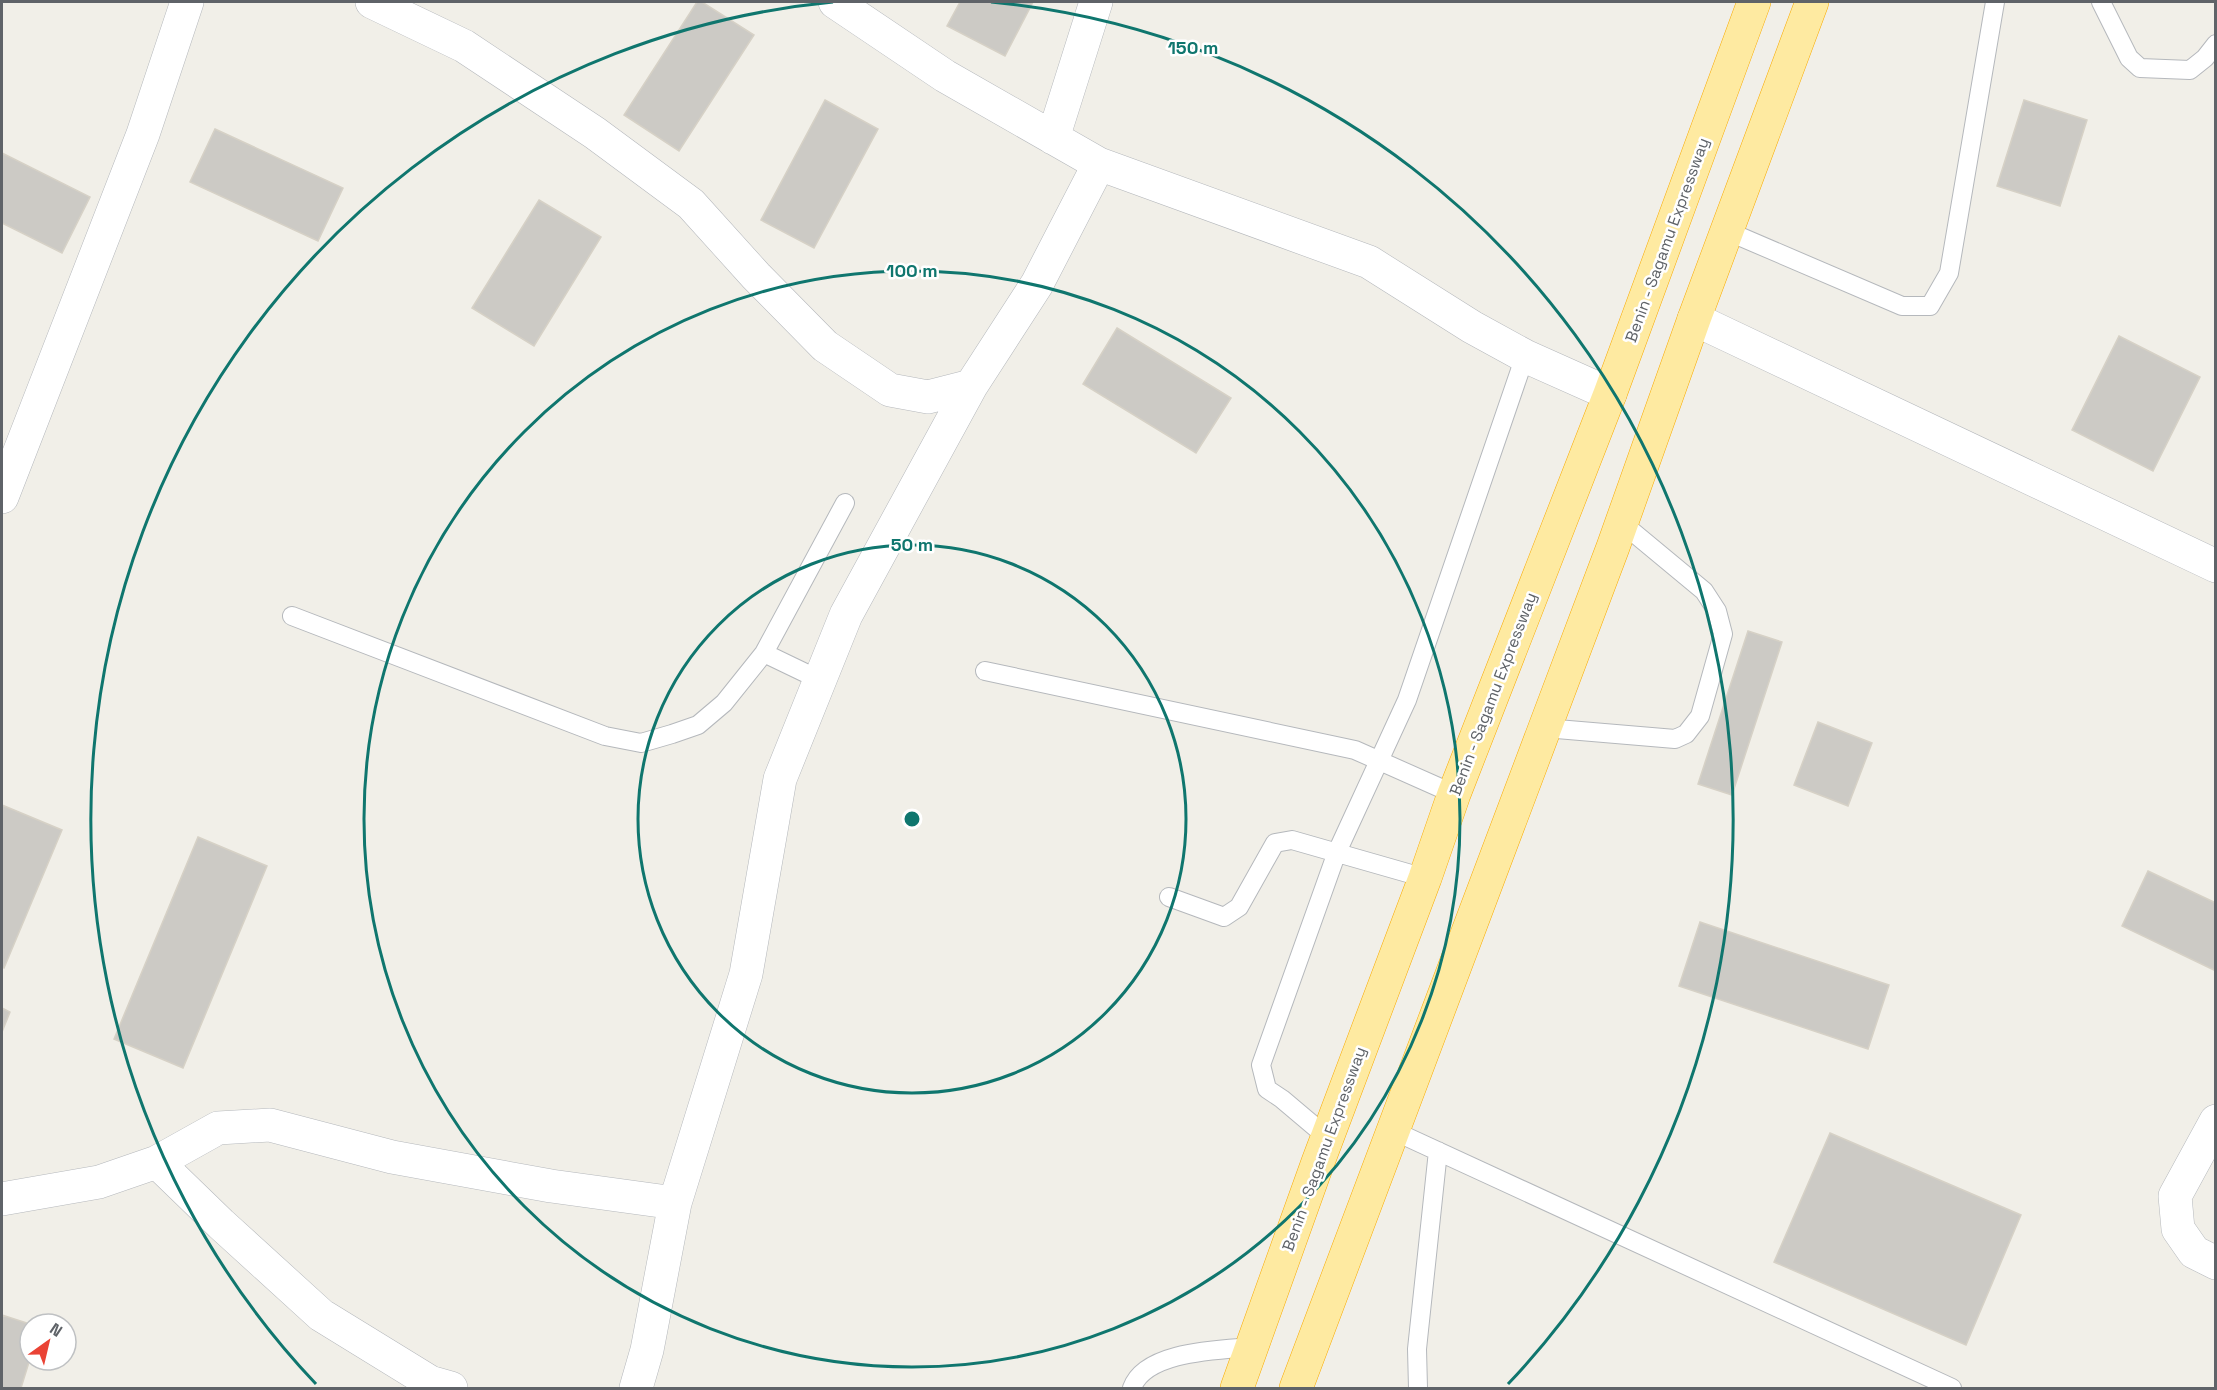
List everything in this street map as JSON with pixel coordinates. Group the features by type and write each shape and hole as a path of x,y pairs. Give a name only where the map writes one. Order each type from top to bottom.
{"highway":[{"name":"Benin - Sagamu Expressway","path":"1238,1389 1327,1137 1425,878 1454,794 1610,394 1754,2"},
{"path":"1296,1389 1622,523 1694,319 1812,2"}],"street":[{"path":"4,485 143,134 187,2"},
{"path":"372,2 464,46 595,133 691,204 756,276 825,346 890,390 928,397 971,386"},
{"path":"834,2 945,76 1099,164 1369,262 1472,327 1525,356 1610,394"},
{"path":"1053,138 1096,2"},
{"path":"636,1389 647,1350 675,1203 746,974 780,779 846,615 971,386 1037,284 1099,164"},
{"path":"1694,319 2216,566"},
{"path":"2216,1121 2175,1196 2178,1229 2194,1252 2216,1263"},
{"path":"2,1199 99,1182 157,1162 218,1128 270,1125 392,1157 551,1186 675,1203"},
{"path":"157,1162 321,1316 430,1382 451,1389"}],"lane":[{"path":"1727,231 1902,306 1930,306 1949,273 1995,2"},
{"path":"2101,2 2129,58 2140,68 2190,70 2205,58 2216,44"},
{"path":"1327,1137 1267,1089 1261,1065 1337,852 1381,761 1407,700 1525,356"},
{"path":"292,616 605,736 640,742 698,725 724,703 764,653 845,503"},
{"path":"1545,728 1675,739 1686,734 1700,716 1723,633 1717,611 1704,591 1622,523"},
{"path":"764,653 820,680"},
{"path":"985,671 1355,750 1454,794"},
{"path":"1169,897 1224,917 1239,907 1275,843 1292,840 1425,878"},
{"path":"1394,1131 1952,1389"},
{"path":"1418,1389 1417,1349 1438,1151"},
{"path":"1132,1389 1135,1380 1165,1359 1213,1350 1252,1347"}],"building":[{"path":"697,2 702,2 754,35 679,151 624,115"},
{"path":"960,2 1033,2 1005,56 947,26"},
{"path":"825,100 878,129 814,248 761,220"},
{"path":"2024,100 2087,120 2060,206 1997,186"},
{"path":"215,129 343,188 318,241 190,182"},
{"path":"2,153 90,197 62,253 2,223"},
{"path":"539,200 601,237 534,346 472,308"},
{"path":"1117,328 1231,398 1196,453 1083,384"},
{"path":"2119,336 2200,377 2153,471 2072,430"},
{"path":"1748,631 1782,642 1732,795 1698,784"},
{"path":"1818,722 1872,743 1848,806 1794,785"},
{"path":"2,805 62,830 4,968 2,967"},
{"path":"198,837 267,866 183,1068 114,1039"},
{"path":"2148,871 2216,903 2216,971 2122,926"},
{"path":"1700,922 1889,985 1868,1049 1679,986"},
{"path":"2,1008 10,1012 2,1032"},
{"path":"1830,1133 2021,1215 1966,1345 1774,1262"},
{"path":"2,1315 18,1320 18,1372 26,1372 21,1388 2,1388"}]}
